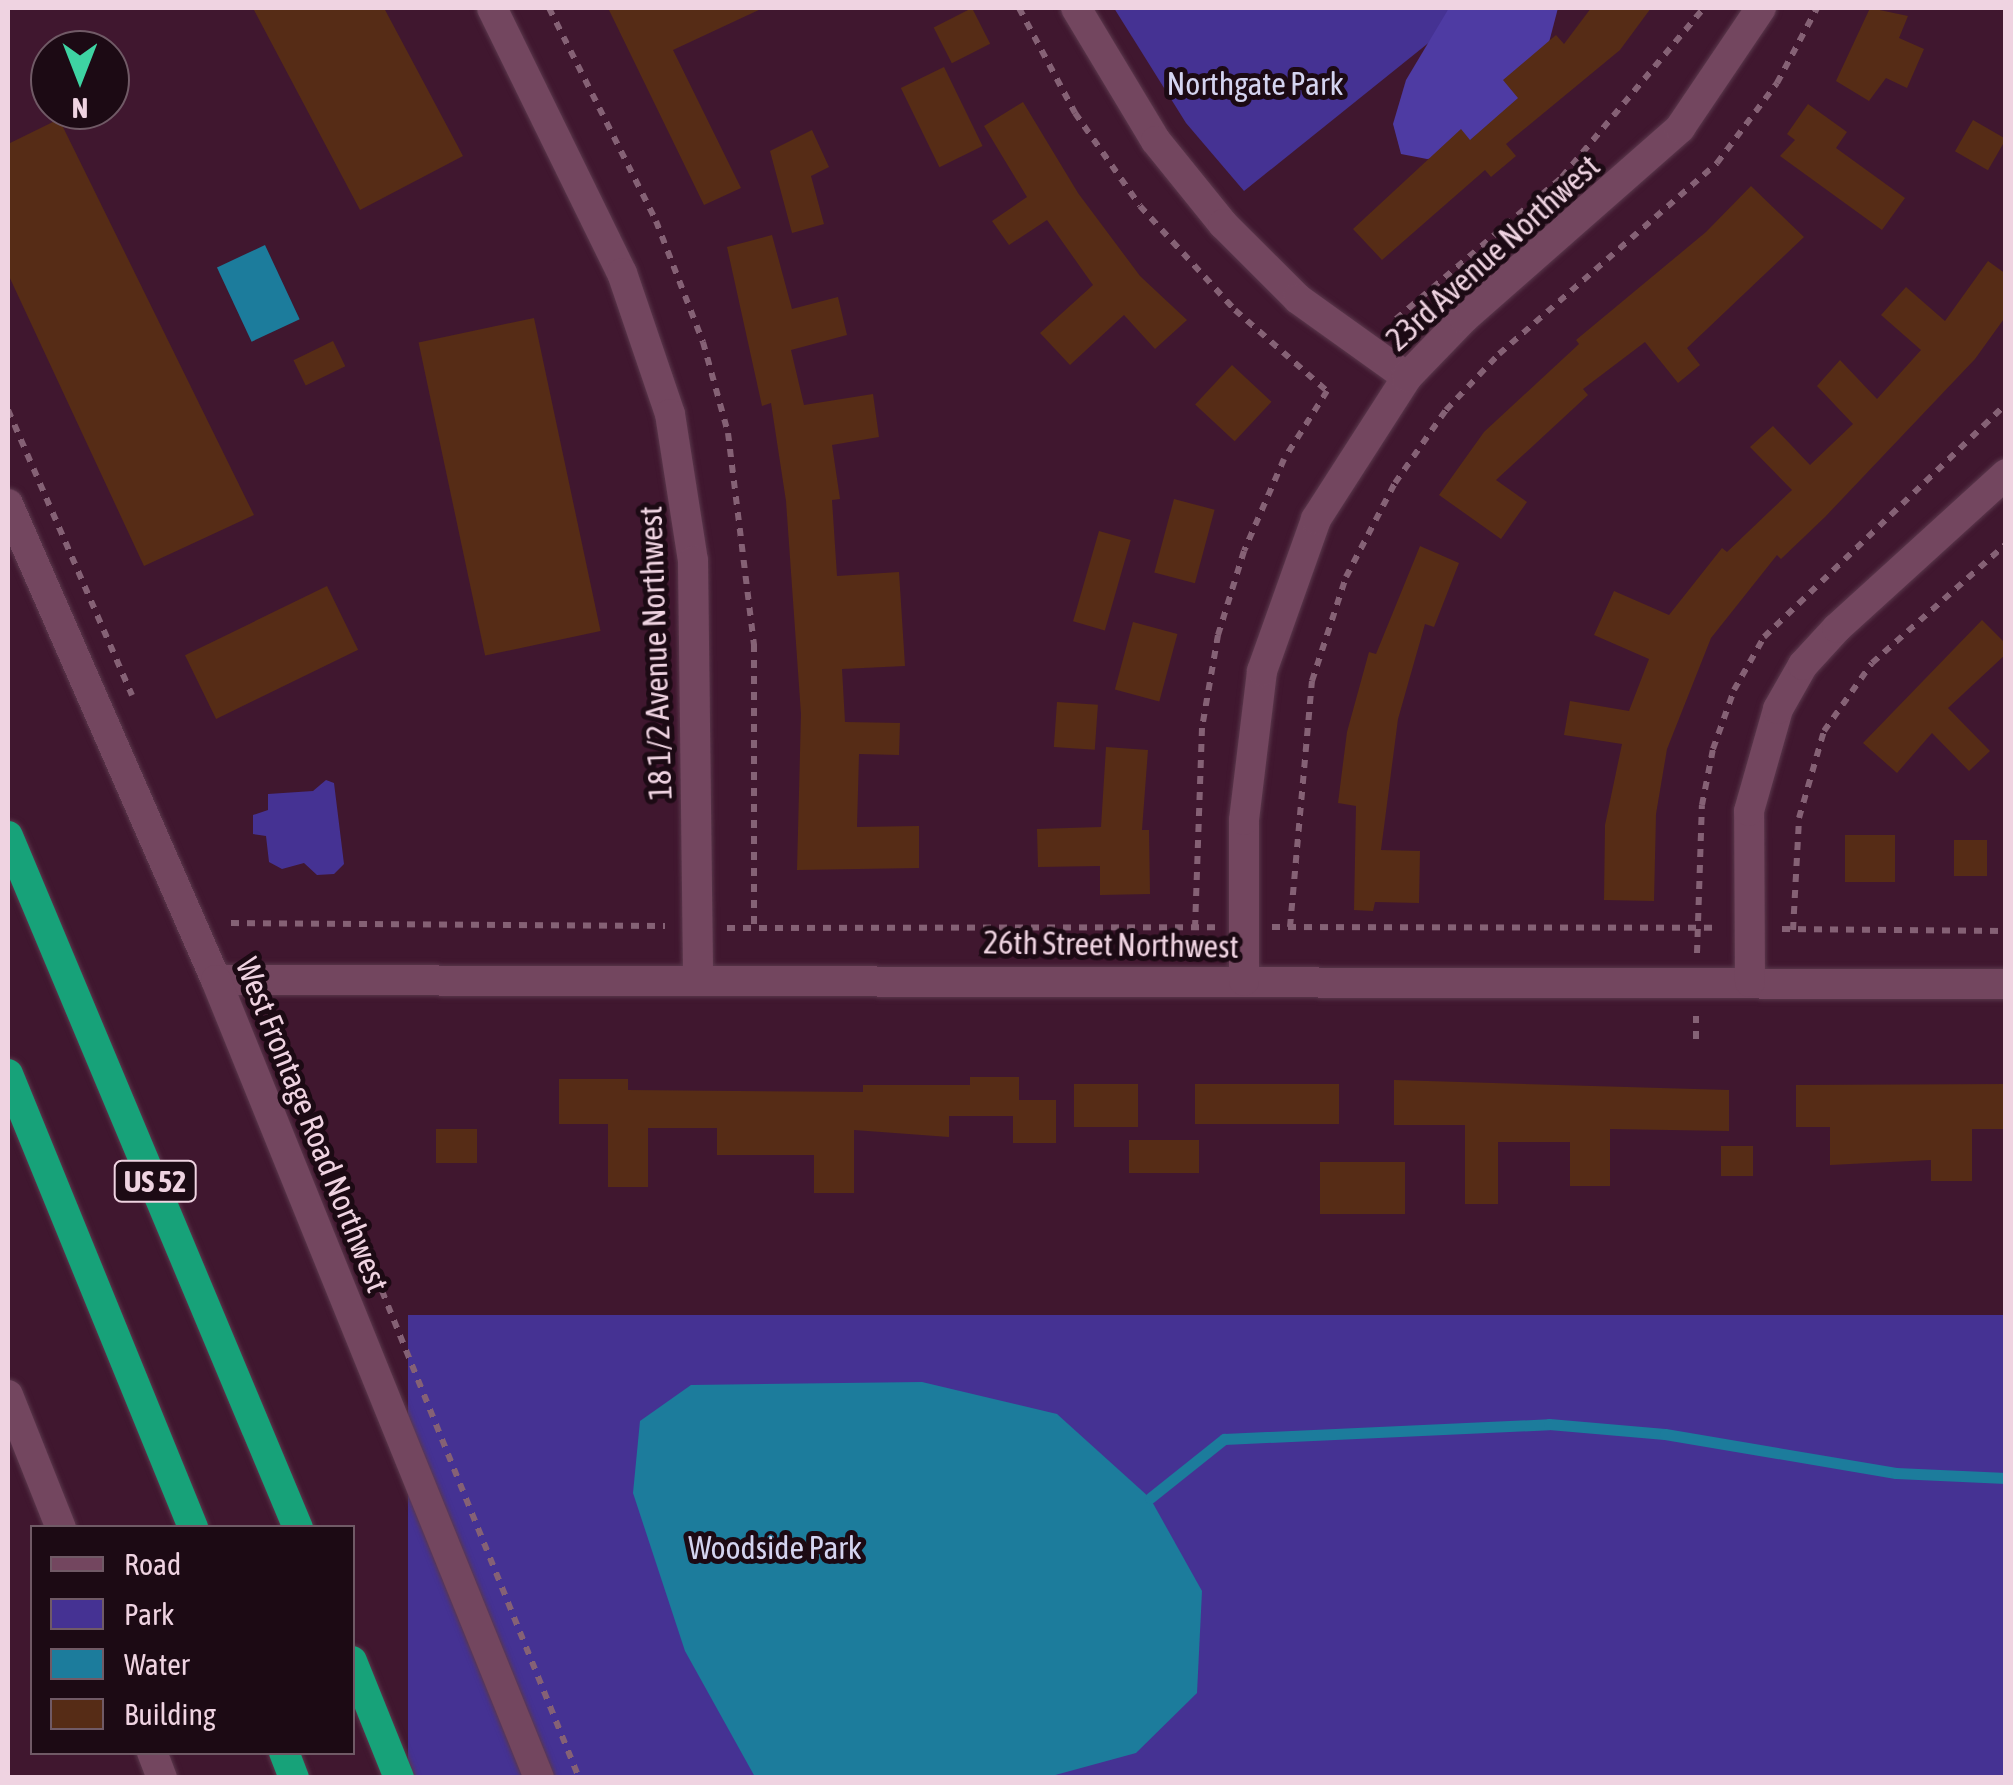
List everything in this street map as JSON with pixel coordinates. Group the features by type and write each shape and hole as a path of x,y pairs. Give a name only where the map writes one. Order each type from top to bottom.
{"highway":[{"name":"US 52","path":"8,836 297,1525"},
{"name":"US 52","path":"8,1074 192,1525"},
{"path":"355,1669 399,1778"}],"street":[{"name":"18 1/2 Avenue Northwest","path":"492,8 622,272 670,414 693,562 698,976"},
{"path":"1076,8 1156,141 1223,224 1298,299 1407,377"},
{"name":"23rd Avenue Northwest","path":"1244,981 1244,820 1272,632 1316,519 1407,377 1464,318 1680,128 1761,8"},
{"path":"1750,982 1750,811 1778,710 1803,665 1837,628 2006,474"},
{"name":"West Frontage Road Northwest","path":"8,504 216,980 539,1778"},
{"name":"26th Street Northwest","path":"216,980 698,976 2006,984"},
{"path":"8,1395 60,1525"}],"path":[{"path":"1019,8 1075,113 1140,206 1236,310 1328,391"},
{"path":"1396,320 1562,178 1704,8"},
{"path":"1698,927 1290,927 1306,722 1346,577 1395,482 1446,410 1499,354 1717,163 1777,83 1818,8"},
{"path":"8,410 138,711"},
{"path":"2006,544 1872,663 1824,730 1799,818 1793,930 2006,930"},
{"path":"223,905 579,1778"},
{"path":"231,922 645,925"},
{"path":"754,927 1195,927"}],"green space":[{"name":"Northgate Park","path":"1114,8 1472,8 1244,191 1186,123"},
{"path":"326,780 334,783 344,864 334,874 317,875 304,863 282,869 269,862 266,836 253,834 253,815 268,810 268,794 313,791"},
{"name":"Woodside Park","path":"408,1315 2005,1315 2005,1778 408,1778"}],"shaded area":[{"path":"1449,8 1558,8 1541,73 1475,154 1427,159 1401,154 1393,124 1406,80"}],"water":[{"path":"265,245 300,319 252,342 217,267"},
{"path":"922,1382 1057,1414 1150,1498 1202,1591 1197,1693 1136,1753 1048,1777 755,1777 685,1651 633,1493 640,1421 691,1385"}],"building":[{"path":"253,8 384,8 463,156 360,210"},
{"path":"608,8 763,8 673,50 741,188 704,205"},
{"path":"972,8 990,44 952,63 934,28"},
{"path":"1591,8 1651,8 1620,50 1506,144 1516,156 1491,177 1485,170 1382,260 1353,229 1461,129 1470,140 1518,98 1503,80 1556,35 1564,44"},
{"path":"1870,8 1908,16 1899,38 1924,49 1907,88 1886,78 1869,101 1836,81"},
{"path":"944,67 983,146 939,167 901,88"},
{"path":"1023,102 1078,193 1140,276 1187,320 1155,349 1124,315 1070,365 1040,333 1093,285 1047,220 1009,245 992,221 1027,197 984,126"},
{"path":"1808,104 1847,132 1836,148 1905,198 1882,230 1780,156 1795,140 1787,134"},
{"path":"1973,120 2006,139 1988,170 1955,151"},
{"path":"37,130 64,130 254,515 144,566 8,274 8,144"},
{"path":"812,130 829,167 811,176 824,224 792,233 770,151"},
{"path":"1751,186 1804,237 1687,348 1700,365 1678,383 1645,342 1583,389 1588,395 1496,480 1527,502 1501,539 1439,495 1484,432 1579,344 1576,340 1706,232"},
{"path":"772,235 792,309 838,297 847,335 791,350 804,405 873,394 879,437 832,445 840,499 832,500 837,576 899,572 905,666 842,669 845,722 900,723 899,755 859,754 857,827 919,826 919,868 797,870 801,714 786,501 771,403 762,406 727,247"},
{"path":"1988,261 2006,274 2006,316 1975,359 1825,517 1781,559 1777,555 1711,638 1667,749 1656,814 1654,901 1604,900 1605,825 1622,744 1564,735 1570,701 1629,711 1649,659 1594,635 1614,591 1669,615 1722,548 1727,552 1792,490 1750,447 1773,426 1810,465 1853,424 1817,386 1840,360 1877,399 1921,350 1881,315 1906,287 1945,321"},
{"path":"534,318 601,631 485,656 419,343"},
{"path":"333,341 345,366 306,385 293,360"},
{"path":"1232,365 1271,402 1235,441 1195,404"},
{"path":"1174,499 1215,510 1195,583 1154,572"},
{"path":"1099,531 1131,540 1105,630 1073,621"},
{"path":"1420,546 1459,563 1434,627 1425,624 1398,719 1381,850 1420,851 1419,903 1375,902 1373,911 1354,910 1356,806 1338,803 1347,732 1369,652 1376,654"},
{"path":"327,586 358,650 216,719 185,655"},
{"path":"1982,620 2006,644 2006,654 1948,708 1990,751 1969,771 1932,733 1897,773 1863,743"},
{"path":"1133,622 1177,634 1159,702 1115,690"},
{"path":"1057,702 1098,705 1095,750 1054,747"},
{"path":"1106,747 1148,750 1142,830 1149,830 1150,894 1100,895 1100,866 1038,867 1037,829 1101,827"},
{"path":"1845,835 1895,835 1895,882 1845,882"},
{"path":"1954,840 1987,840 1987,876 1954,876"},
{"path":"970,1077 1019,1077 1019,1100 1056,1100 1056,1143 1013,1143 1013,1116 949,1116 949,1137 854,1130 854,1193 814,1193 814,1155 717,1155 717,1128 648,1128 648,1187 608,1187 608,1124 559,1124 559,1079 628,1079 628,1090 863,1092 863,1085 970,1085"},
{"path":"1394,1080 1729,1090 1729,1131 1610,1129 1610,1186 1570,1186 1570,1142 1498,1142 1498,1204 1465,1204 1465,1125 1394,1125"},
{"path":"1074,1084 1138,1084 1138,1127 1074,1127"},
{"path":"1195,1084 1339,1084 1339,1124 1195,1124"},
{"path":"2006,1084 2006,1129 1972,1129 1972,1181 1931,1181 1931,1160 1830,1165 1830,1127 1796,1127 1796,1085"},
{"path":"436,1129 477,1129 477,1163 436,1163"},
{"path":"1129,1140 1199,1140 1199,1173 1129,1173"},
{"path":"1721,1146 1753,1146 1753,1176 1721,1176"},
{"path":"1320,1162 1405,1162 1405,1214 1320,1214"}],"waterway":[{"path":"1150,1498 1224,1439 1549,1424 1665,1434 1896,1473 2006,1478"}]}
